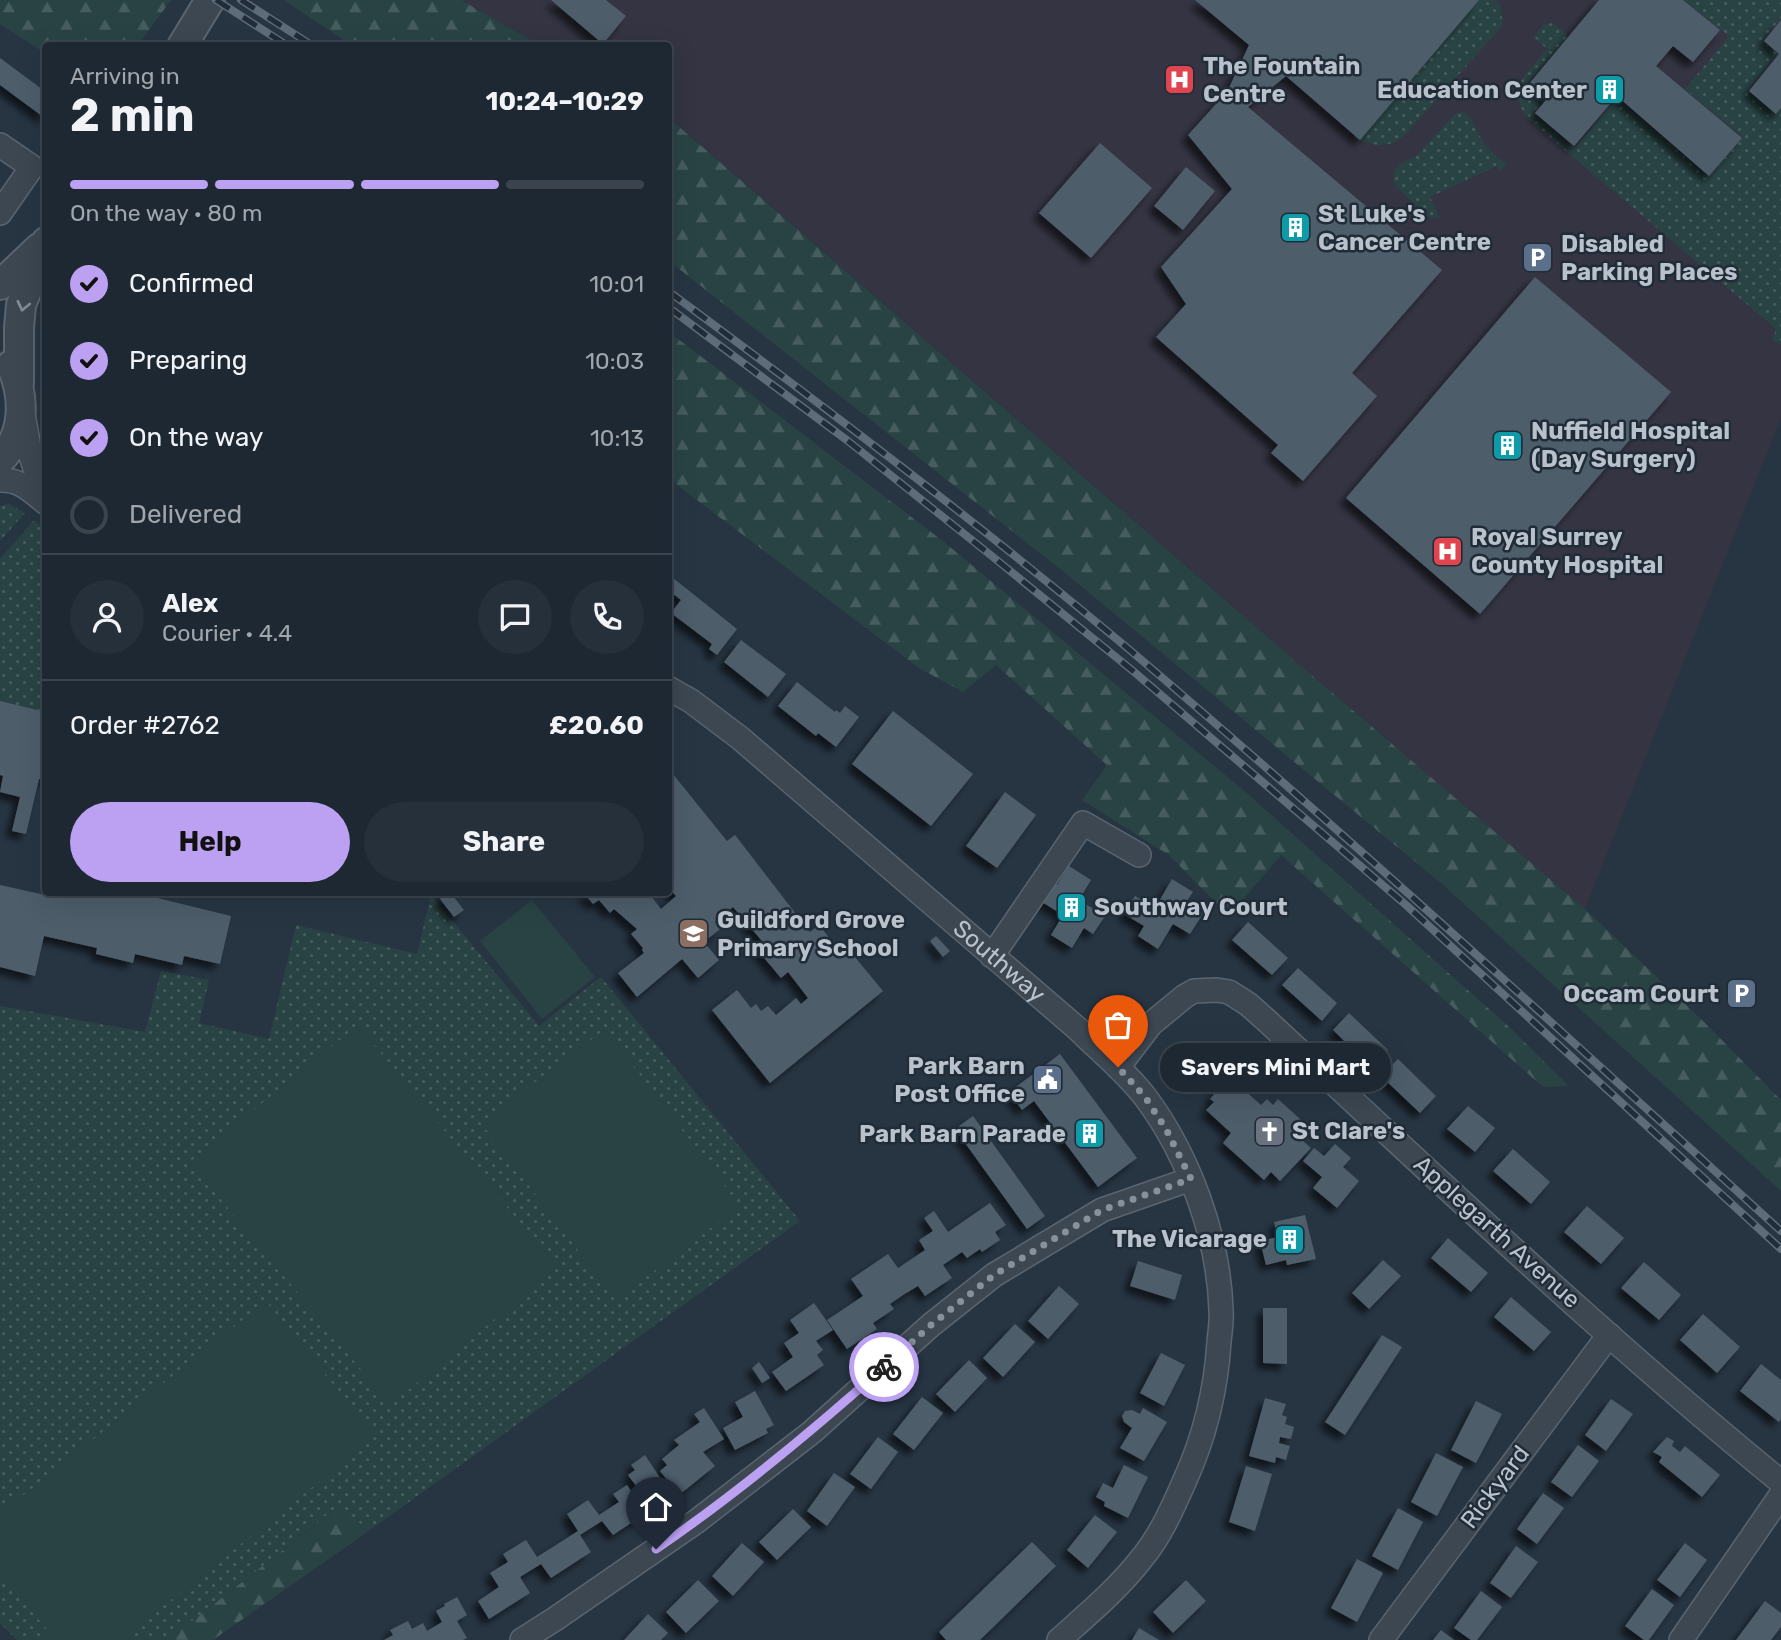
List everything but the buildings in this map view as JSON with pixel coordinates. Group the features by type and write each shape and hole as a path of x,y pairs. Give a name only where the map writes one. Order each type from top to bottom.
{"street":[{"path":"184,42 210,0"},
{"path":"0,145 33,167 0,213"},
{"path":"0,285 42,245"},
{"path":"0,460 17,432 22,305 42,250"},
{"path":"0,349 8,358 20,395 30,453 42,490"},
{"path":"0,480 24,485 42,500"},
{"name":"Southway","path":"672,690 691,701 740,738 1079,1030 1145,1097 1166,1129 1191,1179 1207,1225 1218,1271 1222,1311 1217,1376 1199,1450 1168,1520 1143,1557 1108,1596 1059,1640"},
{"path":"992,956 1083,822 1139,855"},
{"name":"Applegarth Avenue","path":"1118,1067 1151,1024 1185,996 1195,991 1217,990 1239,998 1609,1335 1781,1482"},
{"path":"522,1640 708,1513 812,1432 931,1325 994,1275 1102,1210 1191,1179"},
{"name":"Rickyard","path":"1381,1640 1609,1335"},
{"path":"1681,1640 1781,1495"}],"shaded area":[{"name":"Royal Surrey County Hospital","path":"461,0 1781,0 1781,418 1585,909 672,120 672,42 534,42"}],"green space":[{"path":"0,0 171,0 140,42 42,42 42,51 0,24"},
{"path":"284,0 461,0 534,42 347,42"},
{"path":"1471,0 1496,0 1500,4 1503,25 1403,137 1385,145 1354,138"},
{"path":"1684,0 1781,0 1781,18 1762,41 1778,54 1747,91 1776,115 1781,109 1781,344 1772,341 1776,329 1527,118 1518,98 1526,73 1547,49 1534,37 1544,24 1553,23 1568,36 1527,84 1545,100 1533,113 1575,148 1617,98 1709,177 1743,137 1685,89 1729,36"},
{"path":"1462,111 1472,120 1487,147 1507,164 1500,171 1497,166 1430,197 1440,219 1431,218 1397,188 1393,180 1394,171 1400,164 1417,155 1455,114"},
{"path":"672,120 1585,909 1703,1021 1781,1100 1781,1191 1441,883 1064,572 672,263"},
{"path":"672,334 944,542 1243,790 1507,1025 1569,1086 1543,1087 1281,855 1229,916 1169,855 1082,800 1107,765 996,665 963,692 919,668 672,481"},
{"path":"9,504 25,513 0,541 0,506"},
{"path":"34,520 42,527 42,711 0,701 0,559"},
{"path":"432,896 539,1026 601,977 800,1221 370,1530 336,1508 168,1640 17,1640 0,1623 0,1006 145,1032 161,971 209,980 199,1023 269,1039 296,925 417,954"},
{"path":"532,900 595,977 542,1019 480,941"},
{"path":"358,1025 557,1268 390,1405 190,1162"},
{"path":"605,1029 740,1206 616,1300 481,1123"},
{"path":"266,1301 375,1437 121,1640 55,1640 0,1571 0,1514"},
{"path":"337,1508 370,1530 213,1640 168,1640"}],"railway":[{"path":"216,0 282,42"},
{"path":"241,0 307,42"},
{"path":"672,294 902,467 1131,651 1377,866 1781,1231"},
{"path":"672,310 848,441 1133,671 1406,905 1781,1249"}],"way so far":[{"path":"884,1367 994,1275 1102,1210 1191,1179 1166,1129 1145,1097 1118,1067"}],"place":[{"name":"The Fountain Centre","path":"1180,80"},
{"name":"Education Center","path":"1610,90"},
{"name":"St Luke's Cancer Centre","path":"1295,228"},
{"name":"Disabled Parking Places","path":"1538,258"},
{"name":"Nuffield Hospital (Day Surgery)","path":"1508,445"},
{"name":"Royal Surrey County Hospital","path":"1448,551"},
{"name":"Southway Court","path":"1071,907"},
{"name":"Guildford Grove Primary School","path":"694,934"},
{"name":"Occam Court","path":"1742,994"},
{"name":"Savers Mini Mart","path":"1118,1067"},
{"name":"Park Barn Post Office","path":"1048,1080"},
{"name":"St Clare's","path":"1269,1131"},
{"name":"Park Barn Parade","path":"1089,1134"},
{"name":"The Vicarage","path":"1290,1239"}],"route":[{"path":"656,1549 697,1521 812,1432 884,1367"}]}
